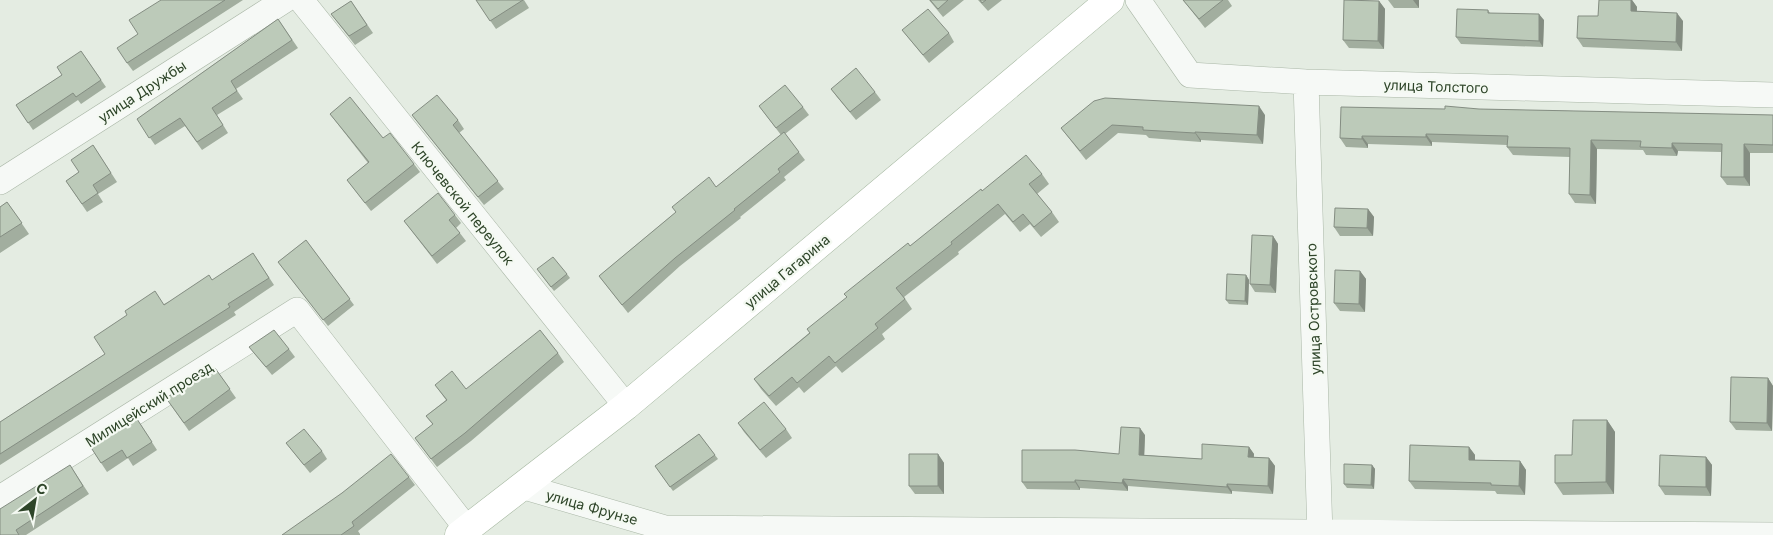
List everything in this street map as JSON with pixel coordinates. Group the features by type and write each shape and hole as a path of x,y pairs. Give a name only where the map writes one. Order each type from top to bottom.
{"main road":[{"name":"улица Гагарина","path":"463,532 626,406 1110,0"}],"street":[{"name":"улица Дружбы","path":"0,182 284,0"},
{"name":"Ключевской переулок","path":"301,0 626,406"},
{"name":"улица Толстого","path":"1138,0 1190,76 1306,82 1773,95"},
{"name":"улица Островского","path":"1306,82 1320,533"},
{"name":"Милицейский проезд","path":"0,498 297,310 463,532"},
{"name":"улица Фрунзе","path":"521,486 665,528 1773,535"}],"building":[{"path":"161,0 225,0 127,63 117,48 138,34 129,20"},
{"path":"476,0 523,0 490,21"},
{"path":"930,0 948,0 938,9"},
{"path":"1183,0 1223,0 1199,19"},
{"path":"1344,0 1379,1 1378,41 1343,40"},
{"path":"1599,0 1631,0 1631,11 1677,13 1676,42 1577,38 1578,16 1598,16"},
{"path":"351,1 367,25 349,36 331,14"},
{"path":"928,9 949,33 923,55 902,30"},
{"path":"1457,9 1488,10 1488,13 1539,14 1539,41 1456,37"},
{"path":"278,19 292,40 231,81 237,91 212,108 223,125 197,142 180,118 149,138 137,119"},
{"path":"81,51 101,80 76,97 73,93 28,123 16,105 62,75 57,67"},
{"path":"856,68 875,92 850,112 831,89"},
{"path":"785,85 803,107 776,128 759,106"},
{"path":"437,95 458,120 453,125 498,181 478,197 412,115"},
{"path":"350,97 383,138 390,133 414,164 365,203 347,180 369,162 330,114"},
{"path":"1105,98 1259,106 1257,135 1143,130 1143,127 1112,125 1080,151 1061,128 1094,101"},
{"path":"1445,106 1479,109 1773,115 1773,145 1744,144 1744,177 1721,177 1722,144 1672,143 1672,148 1640,147 1641,141 1591,140 1590,195 1569,194 1570,148 1507,147 1508,136 1426,134 1426,137 1362,136 1362,139 1340,138 1341,107 1445,109"},
{"path":"784,132 799,152 778,169 780,172 675,258 622,305 599,276 676,212 672,207 709,177 716,187"},
{"path":"93,145 111,173 93,185 98,193 82,204 66,181 79,172 71,160"},
{"path":"1026,155 1042,174 1029,184 1052,212 1034,227 1023,214 1013,222 998,204 951,242 952,244 896,288 905,299 875,324 878,328 835,363 829,356 797,383 792,377 769,396 754,379 810,333 807,329 847,297 844,294 908,243 910,246"},
{"path":"438,193 455,215 449,220 460,233 432,256 404,221"},
{"path":"7,202 22,223 0,237 0,207"},
{"path":"1335,208 1368,209 1367,228 1334,227"},
{"path":"1252,235 1273,236 1270,285 1250,284"},
{"path":"306,240 350,299 323,320 278,262"},
{"path":"253,253 269,278 228,304 230,307 0,454 0,422 105,354 94,337 127,315 125,311 155,291 164,305 209,275 212,280"},
{"path":"553,257 567,274 551,287 537,269"},
{"path":"1335,270 1360,271 1359,304 1334,303"},
{"path":"1227,274 1246,275 1245,301 1226,300"},
{"path":"274,330 289,349 266,367 249,347"},
{"path":"540,330 558,353 465,433 431,459 415,438 433,424 426,416 447,400 435,385 452,371 466,389"},
{"path":"215,368 230,389 184,423 166,398 189,383 191,385"},
{"path":"1731,377 1768,378 1767,423 1730,422"},
{"path":"764,402 786,429 760,450 738,423"},
{"path":"137,419 152,442 127,458 122,450 101,463 90,446"},
{"path":"1573,420 1607,420 1606,482 1555,483 1555,455 1572,455"},
{"path":"1121,427 1140,428 1139,455 1202,459 1202,444 1249,447 1248,457 1269,458 1268,486 1227,484 1227,487 1123,479 1122,483 1075,480 1075,482 1022,482 1022,450 1075,450 1119,454"},
{"path":"304,429 322,451 304,465 286,443"},
{"path":"699,434 715,455 670,487 655,466"},
{"path":"1410,445 1469,447 1469,460 1520,461 1519,486 1491,485 1491,483 1409,481"},
{"path":"391,454 409,477 352,522 354,526 341,535 282,535 342,493"},
{"path":"909,454 938,454 938,486 909,486"},
{"path":"1660,455 1706,457 1706,487 1659,486"},
{"path":"1344,464 1372,465 1371,485 1344,484"},
{"path":"70,465 83,486 16,530 19,535 0,535 0,509"}]}
